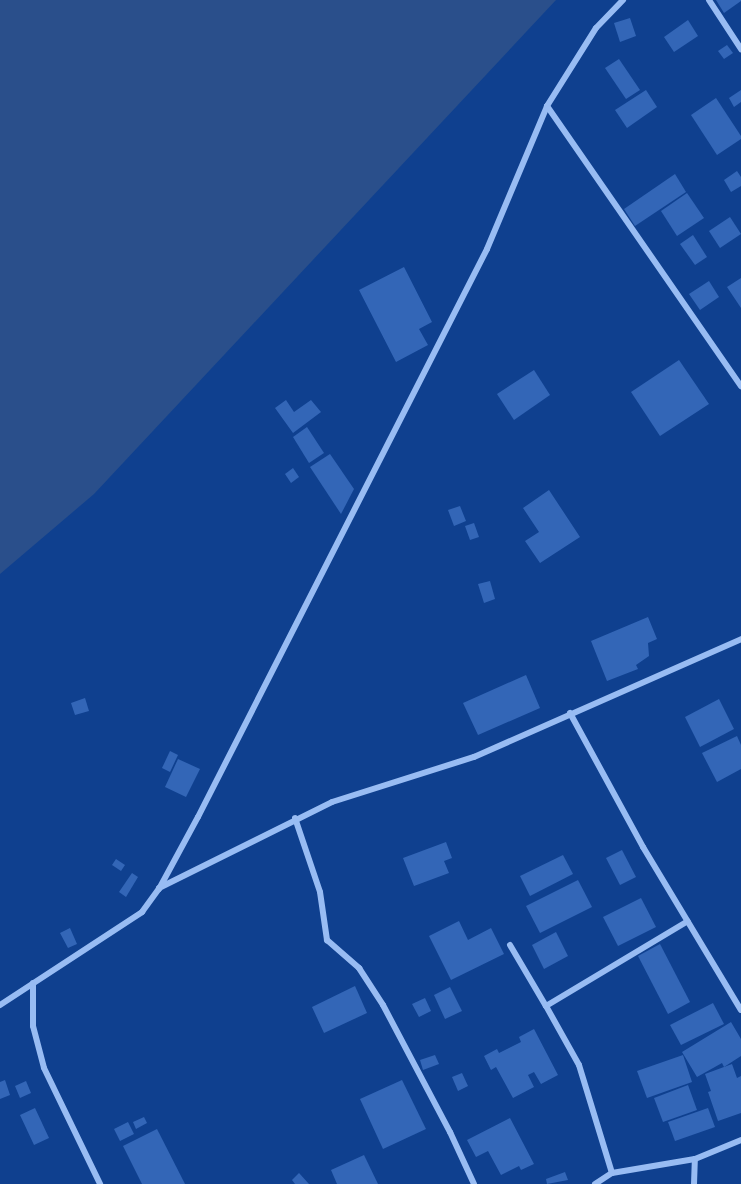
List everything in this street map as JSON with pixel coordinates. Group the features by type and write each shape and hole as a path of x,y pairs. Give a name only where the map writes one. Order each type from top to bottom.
{"street":[{"path":"0,1005 142,912 159,888 203,807 487,249 547,106 596,28 622,0"},
{"path":"709,0 741,49"},
{"path":"547,106 741,386"},
{"path":"159,888 295,818 332,802 474,757 741,639"},
{"path":"570,713 643,847 741,1010"},
{"path":"295,818 320,892 327,940 359,968 383,1005 450,1132 474,1184"},
{"path":"546,1006 688,921"},
{"path":"510,945 579,1065 612,1173"},
{"path":"33,983 33,1026 44,1068 100,1184"},
{"path":"595,1184 612,1173 695,1159 741,1140"},
{"path":"694,1184 695,1159"}],"water":[{"path":"0,0 556,0 94,494 0,574"}],"building":[{"path":"716,0 741,0 741,1 724,13"},
{"path":"630,18 636,36 620,42 614,23"},
{"path":"688,20 698,36 674,52 664,37"},
{"path":"727,45 733,53 724,59 718,51"},
{"path":"619,59 640,90 626,99 605,68"},
{"path":"646,90 657,107 627,128 615,110"},
{"path":"741,90 741,102 734,107 729,98"},
{"path":"716,98 741,136 741,139 717,155 691,115"},
{"path":"737,171 741,177 741,186 731,192 724,180"},
{"path":"675,174 686,192 635,226 624,209"},
{"path":"687,193 704,218 677,236 661,211"},
{"path":"730,217 741,234 720,248 709,231"},
{"path":"693,235 707,257 695,265 680,244"},
{"path":"404,267 432,322 419,329 428,345 396,362 359,290"},
{"path":"741,278 741,308 727,287"},
{"path":"709,281 719,297 700,310 689,294"},
{"path":"679,360 709,404 660,436 631,392"},
{"path":"534,370 550,395 514,420 497,394"},
{"path":"286,400 294,412 311,400 321,412 293,433 275,408"},
{"path":"307,427 324,453 309,463 293,437"},
{"path":"330,454 354,489 341,514 310,467"},
{"path":"293,468 299,477 291,483 285,474"},
{"path":"549,490 580,537 540,563 525,541 539,532 523,508"},
{"path":"460,506 466,521 454,526 448,510"},
{"path":"474,523 479,537 470,540 465,526"},
{"path":"490,581 495,599 484,603 478,584"},
{"path":"648,617 657,639 648,643 649,656 636,665 638,669 607,681 591,641"},
{"path":"526,675 540,708 478,735 463,703"},
{"path":"85,698 89,711 75,715 71,703"},
{"path":"719,699 734,729 700,747 685,717"},
{"path":"737,736 741,745 741,769 717,782 702,753"},
{"path":"170,751 178,755 170,772 162,768"},
{"path":"178,759 200,769 186,797 165,787"},
{"path":"446,842 452,858 444,861 449,873 414,886 403,858"},
{"path":"622,850 636,877 620,885 606,858"},
{"path":"563,855 573,874 530,896 520,876"},
{"path":"116,859 125,865 121,871 112,865"},
{"path":"132,873 138,877 126,897 119,892"},
{"path":"578,880 592,907 540,933 526,906"},
{"path":"641,898 656,927 618,946 603,917"},
{"path":"459,921 468,940 491,928 504,954 451,980 429,936"},
{"path":"70,928 77,944 68,948 60,933"},
{"path":"556,932 568,956 544,969 532,945"},
{"path":"660,944 690,1002 668,1014 638,956"},
{"path":"355,986 367,1013 324,1033 312,1007"},
{"path":"450,987 462,1011 445,1019 434,995"},
{"path":"425,998 431,1011 419,1017 412,1004"},
{"path":"713,1003 724,1024 681,1045 670,1025"},
{"path":"731,1022 741,1039 741,1056 724,1067 722,1063 697,1077 682,1052"},
{"path":"534,1029 558,1075 541,1084 534,1072 528,1075 534,1087 513,1098 496,1067 491,1070 484,1056 497,1049 499,1053 521,1042 519,1037"},
{"path":"435,1055 439,1064 423,1070 420,1060"},
{"path":"683,1055 692,1082 647,1098 637,1071"},
{"path":"732,1064 737,1078 741,1076 741,1113 718,1121 708,1092 711,1091 705,1074"},
{"path":"462,1073 468,1086 458,1091 452,1077"},
{"path":"5,1080 10,1095 0,1099 0,1082"},
{"path":"402,1080 426,1129 383,1149 360,1099"},
{"path":"26,1081 31,1093 20,1098 15,1086"},
{"path":"688,1085 697,1110 663,1122 654,1098"},
{"path":"35,1108 49,1138 34,1145 20,1115"},
{"path":"708,1108 715,1127 675,1141 668,1122"},
{"path":"144,1117 147,1123 136,1129 133,1122"},
{"path":"510,1118 534,1164 521,1170 519,1166 501,1175 488,1151 476,1157 467,1140"},
{"path":"128,1122 134,1134 120,1141 114,1129"},
{"path":"157,1129 185,1184 142,1184 123,1146"},
{"path":"364,1155 378,1184 337,1184 331,1170"},
{"path":"565,1172 568,1180 547,1184 546,1179"},
{"path":"299,1173 309,1184 295,1184 292,1180"}]}
